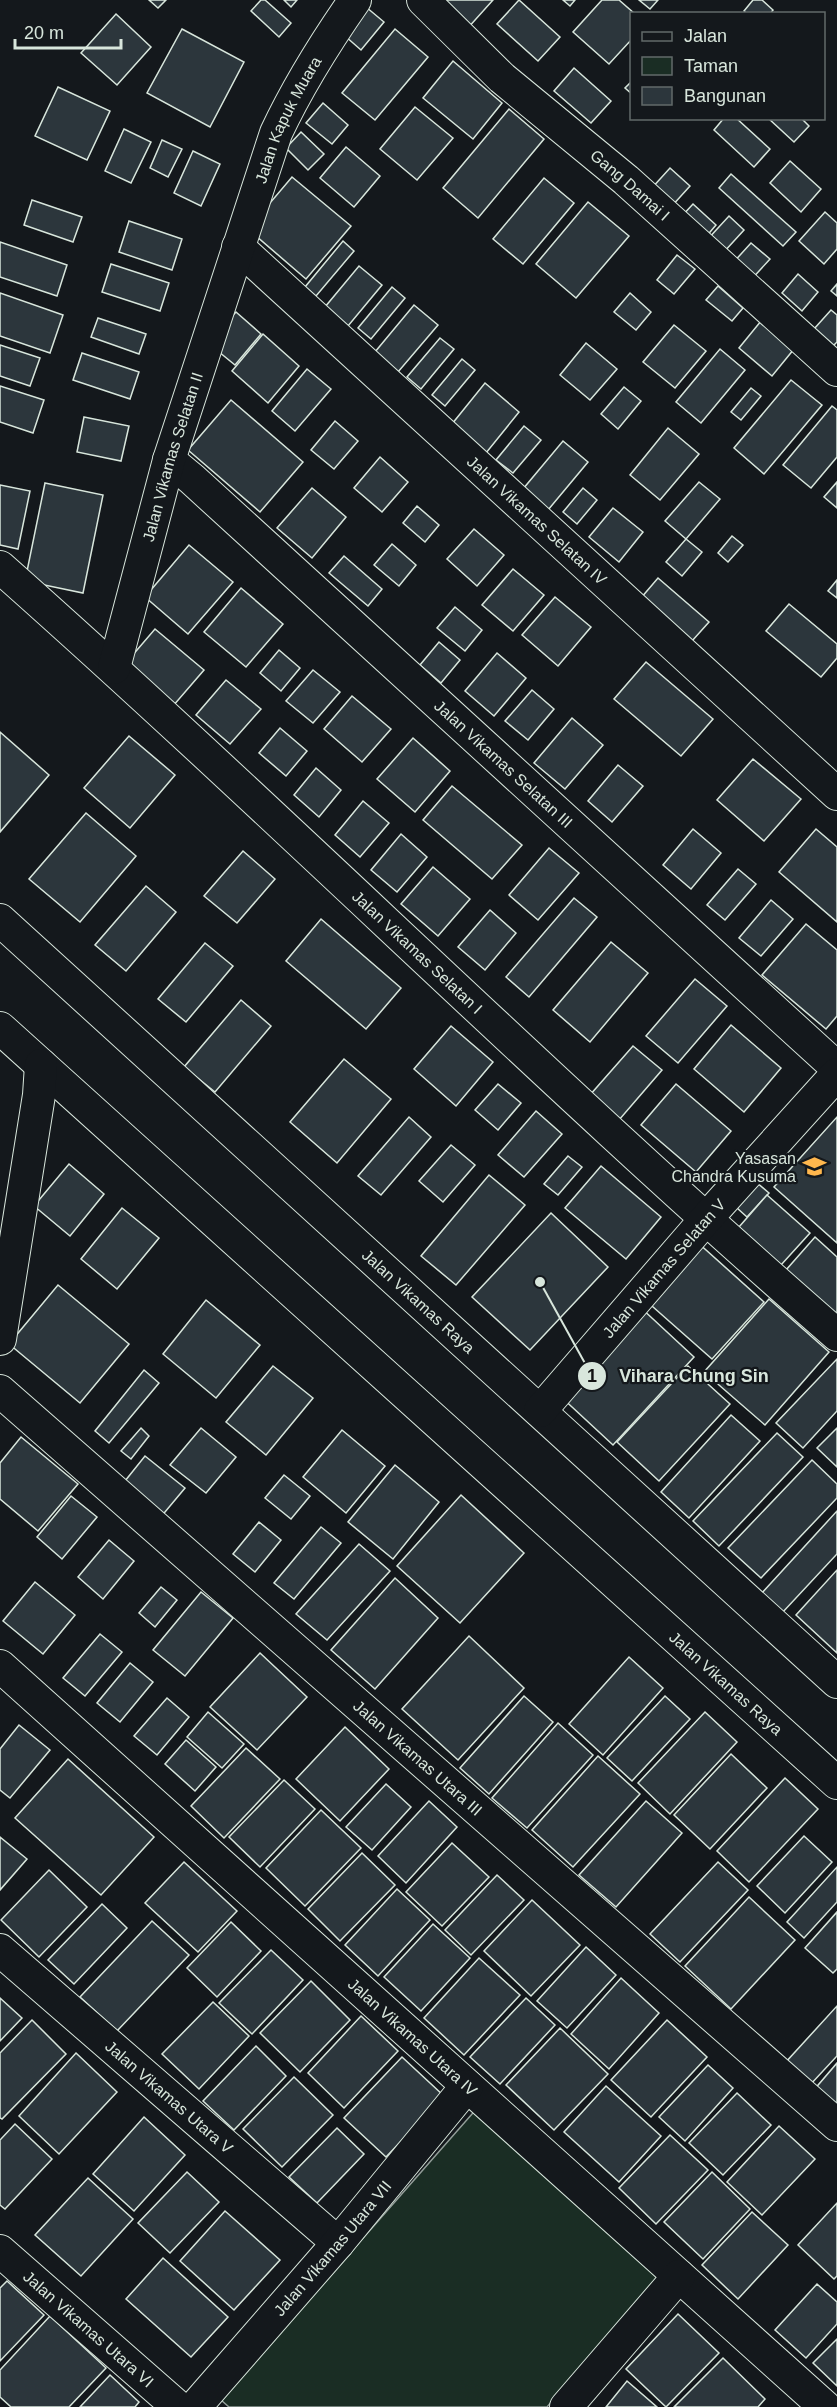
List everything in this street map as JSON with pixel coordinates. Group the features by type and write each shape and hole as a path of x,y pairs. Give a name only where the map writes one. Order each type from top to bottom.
{"street":[{"name":"Jalan Kapuk Muara","path":"237,247 276,133 289,104 322,47 356,0"},
{"name":"Gang Damai I","path":"423,0 502,78 626,180 837,370"},
{"name":"Jalan Vikamas Selatan II","path":"114,668 169,460 237,247"},
{"name":"Jalan Vikamas Selatan IV","path":"237,247 837,794"},
{"name":"Jalan Vikamas Selatan III","path":"169,460 219,503 837,1068"},
{"name":"Jalan Vikamas Selatan I","path":"0,567 114,668 705,1220 837,1335"},
{"name":"Jalan Vikamas Raya","path":"0,920 837,1682"},
{"name":"Jalan Vikamas Raya","path":"0,1028 837,1783"},
{"path":"0,1339 39,1095 40,1065"},
{"name":"Jalan Vikamas Selatan V","path":"540,1411 705,1220 837,1074"},
{"name":"Jalan Vikamas Utara III","path":"0,1391 837,2125"},
{"name":"Jalan Vikamas Utara IV","path":"0,1666 825,2407"},
{"name":"Jalan Vikamas Utara V","path":"0,1950 338,2243"},
{"name":"Jalan Vikamas Utara VII","path":"195,2407 338,2243 467,2086"},
{"name":"Jalan Vikamas Utara VI","path":"0,2251 178,2407"},
{"path":"566,2407 679,2276"}],"green space":[{"path":"479,2106 666,2271 547,2407 229,2407 221,2400"}],"building":[{"path":"149,0 166,0 158,8"},
{"path":"261,0 265,0 291,23 279,37 251,11"},
{"path":"284,0 297,0 291,7"},
{"path":"436,0 493,0 467,29"},
{"path":"519,0 560,37 538,61 497,24"},
{"path":"563,0 575,0 570,6"},
{"path":"602,0 619,0 633,12 630,12 630,41 609,64 573,32"},
{"path":"639,0 658,0 650,9"},
{"path":"753,0 762,0 773,10 772,12 744,11"},
{"path":"360,2 384,22 361,50 337,29"},
{"path":"116,14 151,47 117,85 81,53"},
{"path":"182,29 244,62 210,127 147,93"},
{"path":"395,29 428,57 375,120 342,93"},
{"path":"453,61 502,103 473,139 423,98"},
{"path":"574,68 611,101 591,123 554,91"},
{"path":"630,83 630,92 625,88"},
{"path":"58,87 110,111 87,160 35,136"},
{"path":"323,103 348,125 332,144 306,123"},
{"path":"415,107 453,138 417,180 380,149"},
{"path":"509,109 544,139 478,218 443,188"},
{"path":"722,120 738,120 770,149 754,167 714,130"},
{"path":"770,120 803,120 809,126 794,142"},
{"path":"124,129 151,142 131,183 105,171"},
{"path":"301,132 324,154 308,170 286,148"},
{"path":"162,140 182,149 168,177 150,168"},
{"path":"346,147 380,176 354,207 320,178"},
{"path":"193,151 220,164 201,206 174,193"},
{"path":"790,161 821,189 801,212 770,183"},
{"path":"670,168 690,186 671,207 651,189"},
{"path":"731,174 796,232 783,246 719,188"},
{"path":"292,177 351,226 306,279 248,229"},
{"path":"544,178 574,203 523,264 493,239"},
{"path":"32,200 82,217 73,242 24,225"},
{"path":"588,202 629,236 576,298 536,264"},
{"path":"693,204 716,225 705,238 681,217"},
{"path":"825,212 837,223 837,249 824,264 799,241"},
{"path":"729,216 744,230 723,253 707,240"},
{"path":"129,221 182,239 172,270 119,252"},
{"path":"343,241 354,251 316,296 305,287"},
{"path":"0,242 67,265 57,296 0,277"},
{"path":"751,243 770,259 749,282 731,265"},
{"path":"677,255 695,269 674,294 657,280"},
{"path":"111,264 169,283 160,311 102,292"},
{"path":"359,266 382,285 348,326 325,307"},
{"path":"798,274 818,292 802,311 782,293"},
{"path":"837,284 837,296 831,291"},
{"path":"718,286 743,308 732,321 706,300"},
{"path":"392,287 405,298 371,339 358,328"},
{"path":"0,293 63,315 50,353 0,336"},
{"path":"630,293 651,312 636,330 614,312"},
{"path":"414,305 438,325 398,372 375,352"},
{"path":"831,310 837,315 837,342 833,346 814,329"},
{"path":"236,312 261,334 235,365 208,343"},
{"path":"98,318 146,334 139,354 91,337"},
{"path":"761,321 794,349 772,376 739,348"},
{"path":"674,325 706,351 675,388 643,362"},
{"path":"263,334 299,366 268,403 232,371"},
{"path":"440,338 454,349 421,389 407,377"},
{"path":"586,343 617,369 590,400 560,375"},
{"path":"0,345 40,358 30,386 0,376"},
{"path":"720,349 745,370 701,423 676,402"},
{"path":"82,353 139,372 130,399 73,380"},
{"path":"462,359 475,370 445,406 432,395"},
{"path":"307,369 331,389 295,431 272,411"},
{"path":"791,380 822,405 764,474 734,448"},
{"path":"485,383 519,412 486,453 452,424"},
{"path":"0,386 44,400 33,433 0,422"},
{"path":"624,387 641,401 618,429 601,414"},
{"path":"751,388 761,396 741,420 731,412"},
{"path":"231,400 303,462 260,512 188,450"},
{"path":"832,406 837,410 837,457 811,488 783,465"},
{"path":"84,417 129,426 121,461 77,452"},
{"path":"335,421 358,441 334,469 311,450"},
{"path":"524,426 541,440 513,473 496,460"},
{"path":"668,428 699,454 660,500 630,475"},
{"path":"563,441 588,462 548,510 523,489"},
{"path":"380,457 408,482 382,512 354,488"},
{"path":"699,482 720,499 686,539 665,521"},
{"path":"837,482 837,508 824,497"},
{"path":"45,483 103,495 83,593 25,581"},
{"path":"0,485 30,491 18,549 0,545"},
{"path":"312,488 346,517 312,558 277,528"},
{"path":"583,488 597,500 577,524 563,512"},
{"path":"417,506 439,525 425,542 403,523"},
{"path":"613,508 643,532 619,562 589,537"},
{"path":"474,529 504,555 477,586 447,559"},
{"path":"732,536 743,545 728,562 718,553"},
{"path":"686,539 702,552 682,576 666,562"},
{"path":"392,544 416,565 399,586 374,565"},
{"path":"189,545 233,582 188,634 145,597"},
{"path":"344,556 382,589 368,606 329,573"},
{"path":"513,569 544,595 513,631 482,605"},
{"path":"658,578 709,622 692,641 641,598"},
{"path":"837,580 837,598 828,591"},
{"path":"241,588 283,624 246,667 204,632"},
{"path":"555,597 591,627 558,666 522,635"},
{"path":"789,604 837,644 837,658 821,677 766,631"},
{"path":"455,607 482,630 465,651 437,628"},
{"path":"155,629 204,670 173,706 125,664"},
{"path":"439,642 460,660 441,683 420,665"},
{"path":"279,650 300,668 281,691 260,673"},
{"path":"497,653 526,678 494,716 465,691"},
{"path":"646,662 713,719 681,756 614,699"},
{"path":"313,670 340,692 313,723 286,701"},
{"path":"226,680 261,709 230,744 196,715"},
{"path":"532,690 554,709 528,740 505,721"},
{"path":"352,696 391,729 362,762 324,729"},
{"path":"572,718 603,745 565,789 534,763"},
{"path":"280,728 307,751 286,776 259,753"},
{"path":"0,732 49,775 0,832"},
{"path":"129,736 175,775 130,828 84,788"},
{"path":"413,738 450,771 415,812 377,779"},
{"path":"753,759 801,799 764,841 717,800"},
{"path":"618,765 643,786 612,822 588,801"},
{"path":"316,768 341,790 319,817 294,795"},
{"path":"452,786 522,845 492,879 423,820"},
{"path":"363,801 389,823 360,857 335,835"},
{"path":"86,813 136,856 80,922 29,879"},
{"path":"693,829 721,853 691,889 663,865"},
{"path":"816,829 837,847 837,922 779,872"},
{"path":"401,834 427,857 397,892 371,870"},
{"path":"549,848 579,873 538,920 509,895"},
{"path":"243,851 275,879 237,923 204,896"},
{"path":"433,867 470,899 438,936 401,904"},
{"path":"738,869 756,884 725,920 707,905"},
{"path":"146,886 176,912 126,971 95,945"},
{"path":"574,898 597,917 529,997 506,977"},
{"path":"771,900 793,919 761,956 739,938"},
{"path":"490,910 516,933 485,970 458,947"},
{"path":"321,919 401,988 366,1029 286,961"},
{"path":"806,924 837,950 837,1016 826,1029 762,975"},
{"path":"611,942 648,973 590,1042 553,1010"},
{"path":"205,943 233,966 186,1022 158,999"},
{"path":"695,979 727,1006 678,1063 646,1036"},
{"path":"241,1000 271,1026 215,1092 184,1067"},
{"path":"731,1025 781,1068 744,1112 694,1069"},
{"path":"451,1026 493,1062 456,1106 414,1069"},
{"path":"633,1046 662,1070 619,1120 590,1095"},
{"path":"344,1059 391,1099 337,1163 290,1122"},
{"path":"498,1084 521,1103 498,1130 475,1110"},
{"path":"676,1084 731,1131 696,1172 641,1125"},
{"path":"536,1111 562,1134 524,1177 498,1155"},
{"path":"409,1117 431,1137 381,1195 358,1176"},
{"name":"Yasasan Chandra Kusuma","path":"837,1117 837,1243 774,1187"},
{"path":"451,1145 475,1165 443,1202 419,1181"},
{"path":"568,1156 582,1167 558,1195 544,1184"},
{"path":"69,1164 104,1194 70,1236 34,1206"},
{"path":"601,1166 661,1217 626,1259 565,1208"},
{"path":"489,1175 525,1205 456,1285 421,1256"},
{"path":"749,1176 769,1193 747,1217 727,1199"},
{"path":"767,1195 810,1233 781,1265 739,1227"},
{"path":"122,1208 159,1238 117,1289 81,1259"},
{"path":"551,1213 608,1267 530,1350 472,1297"},
{"path":"815,1237 837,1257 837,1315 786,1270"},
{"path":"696,1241 764,1302 712,1359 644,1299"},
{"path":"58,1285 129,1344 80,1403 9,1344"},
{"path":"769,1299 829,1352 765,1425 704,1372"},
{"path":"206,1300 260,1345 216,1398 163,1354"},
{"path":"639,1306 694,1357 613,1445 558,1394"},
{"path":"837,1359 837,1411 803,1448 776,1423"},
{"path":"273,1366 313,1398 266,1455 226,1422"},
{"path":"688,1366 730,1404 659,1481 617,1442"},
{"path":"144,1370 159,1383 109,1443 95,1431"},
{"path":"731,1415 760,1441 689,1518 661,1492"},
{"path":"141,1428 149,1436 131,1459 121,1451"},
{"path":"201,1428 236,1457 206,1493 170,1465"},
{"path":"837,1428 837,1467 817,1448"},
{"path":"342,1430 385,1466 346,1513 303,1477"},
{"path":"777,1433 803,1457 719,1546 693,1521"},
{"path":"21,1437 78,1484 38,1531 0,1499 0,1463"},
{"path":"145,1456 185,1488 160,1518 121,1486"},
{"path":"812,1460 837,1484 837,1498 761,1578 728,1548"},
{"path":"395,1465 439,1502 393,1559 348,1522"},
{"path":"284,1475 310,1496 291,1519 265,1498"},
{"path":"461,1495 524,1553 460,1623 397,1566"},
{"path":"71,1496 97,1517 62,1559 37,1537"},
{"path":"837,1511 837,1554 782,1613 761,1594"},
{"path":"259,1522 281,1540 255,1572 233,1554"},
{"path":"321,1527 341,1543 294,1599 274,1583"},
{"path":"109,1540 134,1561 103,1599 78,1577"},
{"path":"359,1544 390,1571 327,1640 296,1614"},
{"path":"837,1570 837,1653 796,1615"},
{"path":"395,1578 438,1618 375,1689 331,1650"},
{"path":"35,1582 75,1615 43,1654 3,1621"},
{"path":"161,1587 177,1600 155,1627 139,1613"},
{"path":"201,1592 233,1618 185,1676 153,1650"},
{"path":"100,1634 122,1652 85,1696 63,1678"},
{"path":"469,1636 524,1688 458,1760 402,1709"},
{"path":"260,1653 307,1697 257,1750 210,1707"},
{"path":"629,1657 663,1688 603,1755 569,1724"},
{"path":"130,1663 153,1682 120,1722 97,1703"},
{"path":"524,1696 553,1722 489,1794 460,1768"},
{"path":"665,1696 690,1719 632,1781 607,1758"},
{"path":"167,1698 189,1717 157,1755 134,1736"},
{"path":"208,1712 244,1744 222,1768 187,1737"},
{"path":"705,1712 737,1742 670,1814 638,1783"},
{"path":"558,1723 593,1755 527,1828 492,1798"},
{"path":"19,1725 50,1750 10,1798 0,1790 0,1749"},
{"path":"345,1727 389,1769 340,1821 296,1779"},
{"path":"186,1740 216,1767 195,1791 165,1764"},
{"path":"246,1748 280,1779 224,1838 191,1806"},
{"path":"731,1754 767,1788 710,1849 674,1815"},
{"path":"598,1756 640,1794 573,1867 532,1830"},
{"path":"68,1759 154,1837 101,1895 15,1818"},
{"path":"785,1778 818,1809 749,1882 717,1851"},
{"path":"284,1780 315,1809 260,1867 229,1837"},
{"path":"386,1784 411,1807 372,1850 346,1827"},
{"path":"429,1801 457,1827 406,1883 378,1856"},
{"path":"646,1801 682,1833 616,1907 579,1875"},
{"path":"321,1810 361,1848 305,1906 266,1868"},
{"path":"804,1836 832,1862 785,1913 757,1886"},
{"path":"0,1837 27,1859 0,1890"},
{"path":"452,1843 489,1877 442,1926 406,1892"},
{"path":"362,1853 395,1885 340,1941 308,1909"},
{"path":"184,1862 237,1911 198,1952 145,1903"},
{"path":"718,1862 748,1890 680,1962 650,1934"},
{"path":"837,1867 837,1902 804,1938 787,1922"},
{"path":"49,1870 87,1907 39,1957 1,1920"},
{"path":"497,1875 524,1900 471,1955 445,1930"},
{"path":"397,1889 430,1920 378,1976 345,1945"},
{"path":"749,1897 795,1940 731,2009 685,1966"},
{"path":"532,1900 580,1945 531,1996 484,1951"},
{"path":"102,1904 127,1928 74,1984 48,1960"},
{"path":"837,1912 837,1969 833,1973 805,1948"},
{"path":"152,1921 189,1955 117,2031 80,1997"},
{"path":"231,1922 261,1951 217,1997 187,1968"},
{"path":"433,1924 470,1958 421,2011 384,1977"},
{"path":"586,1947 616,1975 567,2028 537,2001"},
{"path":"271,1950 303,1980 252,2034 219,2003"},
{"path":"479,1958 520,1995 464,2055 424,2018"},
{"path":"621,1978 659,2013 609,2069 571,2034"},
{"path":"311,1981 350,2020 300,2072 260,2033"},
{"path":"0,1998 22,2018 0,2041"},
{"path":"526,1998 555,2025 500,2084 470,2057"},
{"path":"213,2002 249,2036 199,2089 162,2054"},
{"path":"837,2006 837,2056 810,2085 785,2063"},
{"path":"361,2016 398,2051 344,2108 308,2073"},
{"path":"32,2020 66,2054 2,2119 0,2118 0,2053"},
{"path":"667,2020 707,2057 651,2117 611,2080"},
{"path":"560,2028 608,2074 554,2130 506,2085"},
{"path":"256,2046 286,2076 234,2130 203,2101"},
{"path":"76,2053 117,2092 59,2154 19,2116"},
{"path":"402,2057 444,2096 386,2157 344,2118"},
{"path":"837,2063 837,2112 813,2091"},
{"path":"708,2065 733,2088 685,2141 659,2117"},
{"path":"294,2077 333,2115 282,2167 243,2129"},
{"path":"606,2086 661,2136 619,2182 564,2132"},
{"path":"737,2093 771,2125 723,2175 689,2143"},
{"path":"144,2117 185,2155 134,2211 93,2174"},
{"path":"15,2124 52,2159 5,2209 0,2205 0,2140"},
{"path":"779,2126 815,2159 762,2215 727,2182"},
{"path":"337,2128 364,2154 317,2203 289,2177"},
{"path":"670,2135 708,2170 656,2224 619,2188"},
{"path":"187,2172 219,2202 170,2253 138,2223"},
{"path":"712,2172 750,2209 703,2259 664,2222"},
{"path":"88,2178 133,2219 81,2276 35,2235"},
{"path":"837,2203 837,2276 834,2279 798,2245"},
{"path":"225,2211 280,2260 234,2310 180,2261"},
{"path":"752,2212 788,2245 738,2299 702,2265"},
{"path":"163,2258 228,2317 191,2357 126,2299"},
{"path":"7,2281 44,2315 0,2361 0,2288"},
{"path":"817,2284 837,2302 837,2324 806,2358 775,2330"},
{"path":"678,2314 719,2353 666,2407 626,2369"},
{"path":"50,2316 106,2368 69,2407 11,2407 0,2397 0,2370"},
{"path":"837,2339 837,2386 813,2363"},
{"path":"723,2358 765,2399 758,2407 674,2407"},
{"path":"110,2375 139,2402 135,2407 80,2407"},
{"path":"627,2381 657,2407 606,2407"}],"place":[{"name":"Yasasan Chandra Kusuma","path":"814,1167"},
{"name":"Vihara Chung Sin","path":"540,1282"}]}
